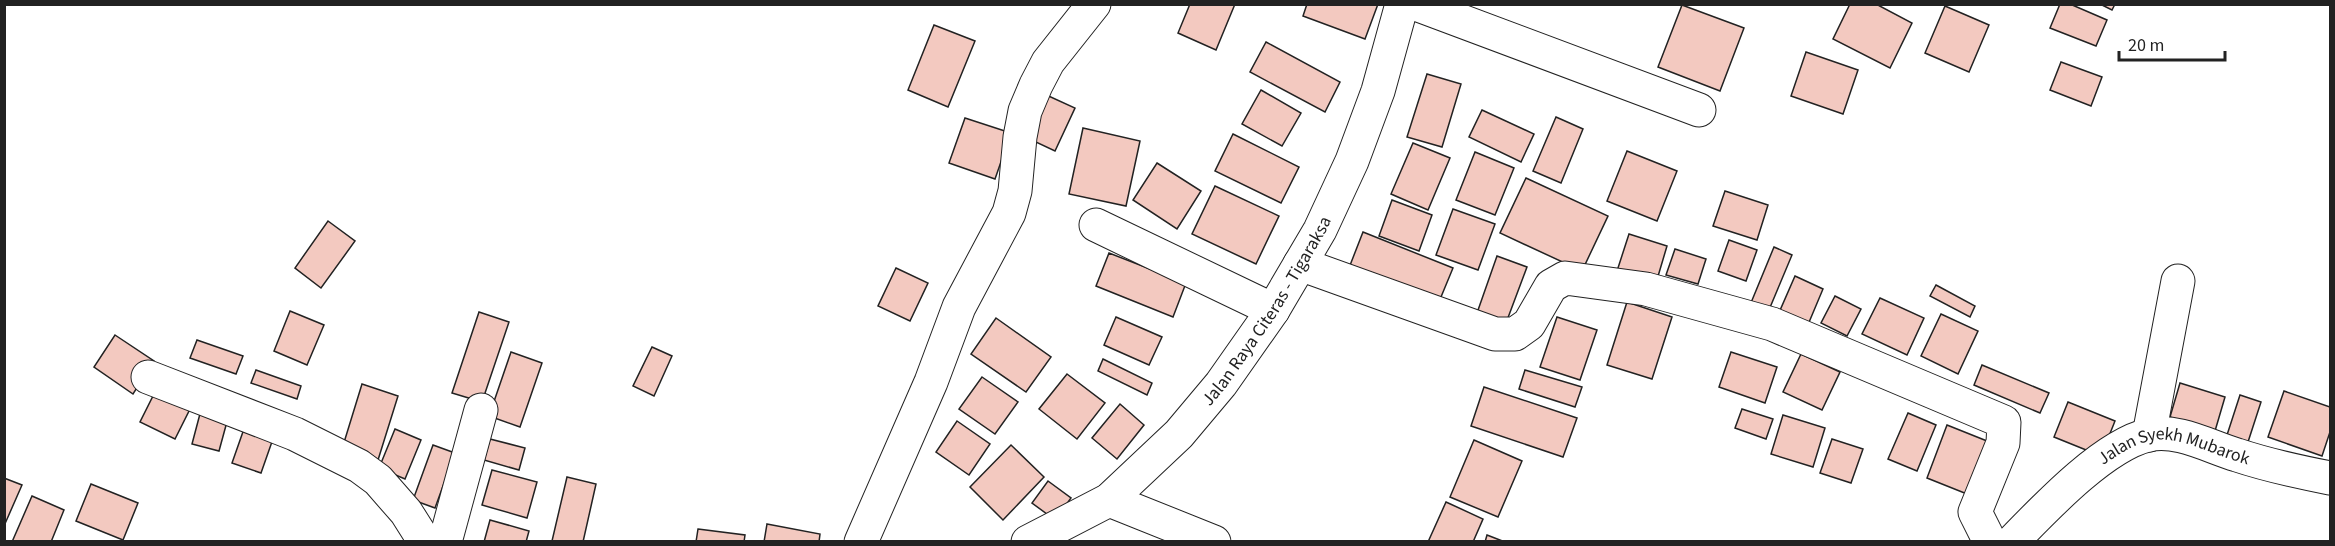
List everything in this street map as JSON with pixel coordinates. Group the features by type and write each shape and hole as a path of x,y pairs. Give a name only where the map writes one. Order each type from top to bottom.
{"street":[{"path":"861,542 931,382 958,307 1009,213 1015,191 1025,111 1036,85 1048,62 1094,4"},
{"name":"Jalan Raya Citeras - Tigaraksa","path":"1028,542 1109,500 1186,426 1221,384 1273,310 1320,230 1352,161 1378,91 1402,4"},
{"path":"1416,4 1699,110"},
{"path":"1096,225 1273,310"},
{"path":"1300,264 1495,334 1515,334 1529,324 1551,286 1565,278 1646,289 1772,324 2004,422 2003,443 1975,512 1990,542"},
{"path":"2149,435 2178,281"},
{"path":"148,377 295,434 360,466 378,480 406,512 425,542"},
{"path":"445,542 481,410"},
{"name":"Jalan Syekh Mubarok","path":"2012,542 2064,489 2123,445 2149,435 2169,434 2238,456 2331,478"},
{"path":"1109,500 1214,542"}],"building":[{"path":"1190,4 1235,4 1216,50 1178,33"},
{"path":"1307,4 1378,4 1365,39 1303,16"},
{"path":"1850,4 1876,4 1912,23 1890,68 1833,39"},
{"path":"2060,4 2070,4 2107,20 2096,46 2050,28"},
{"path":"2100,4 2115,4 2112,10"},
{"path":"1682,5 1744,28 1720,91 1658,67"},
{"path":"1945,6 1989,25 1969,72 1925,53"},
{"path":"934,25 975,41 948,107 908,90"},
{"path":"1266,42 1340,82 1325,112 1250,72"},
{"path":"1806,52 1858,70 1843,114 1791,96"},
{"path":"2061,62 2102,77 2091,106 2050,90"},
{"path":"1427,74 1461,84 1442,147 1407,137"},
{"path":"1261,90 1301,113 1282,146 1242,124"},
{"path":"1042,93 1075,108 1055,151 1023,136"},
{"path":"1482,110 1534,134 1521,162 1469,137"},
{"path":"1556,117 1583,129 1561,183 1533,171"},
{"path":"965,118 1011,133 995,179 949,163"},
{"path":"1083,128 1140,141 1126,206 1069,194"},
{"path":"1233,134 1299,167 1281,203 1215,171"},
{"path":"1413,143 1450,158 1428,210 1391,194"},
{"path":"1627,151 1677,171 1657,221 1607,201"},
{"path":"1475,152 1514,168 1495,215 1456,200"},
{"path":"1157,163 1201,191 1177,229 1133,200"},
{"path":"1526,178 1608,216 1582,271 1500,233"},
{"path":"1215,186 1279,216 1256,264 1192,234"},
{"path":"1725,191 1768,205 1757,240 1713,226"},
{"path":"1392,200 1432,215 1419,251 1379,236"},
{"path":"1453,209 1495,224 1478,270 1436,255"},
{"path":"328,221 355,241 321,288 295,268"},
{"path":"1363,232 1453,268 1436,309 1347,273"},
{"path":"1629,234 1667,246 1656,283 1617,271"},
{"path":"1729,240 1757,250 1746,281 1718,271"},
{"path":"1774,247 1792,255 1766,317 1748,310"},
{"path":"1675,249 1706,259 1698,284 1666,275"},
{"path":"1109,253 1186,283 1173,317 1096,286"},
{"path":"1497,256 1527,267 1506,323 1477,313"},
{"path":"896,268 928,283 910,321 878,306"},
{"path":"1795,276 1823,289 1807,327 1778,315"},
{"path":"1936,285 1975,306 1970,317 1930,296"},
{"path":"1835,296 1861,309 1847,336 1821,323"},
{"path":"1880,298 1924,318 1907,355 1862,334"},
{"path":"1627,302 1672,317 1652,379 1607,365"},
{"path":"290,311 324,325 307,365 274,351"},
{"path":"479,312 509,322 482,402 452,393"},
{"path":"1941,314 1978,331 1958,374 1921,356"},
{"path":"1116,317 1162,337 1149,365 1104,345"},
{"path":"1557,317 1597,330 1580,380 1540,367"},
{"path":"996,318 1051,357 1026,392 971,354"},
{"path":"115,335 154,361 133,394 94,367"},
{"path":"197,340 243,356 236,374 190,358"},
{"path":"652,347 672,356 654,396 633,386"},
{"path":"511,352 542,363 520,427 489,416"},
{"path":"1731,352 1777,367 1765,403 1719,387"},
{"path":"1801,354 1840,372 1822,410 1783,392"},
{"path":"1103,359 1152,383 1147,395 1098,371"},
{"path":"1982,365 2049,393 2040,413 1974,385"},
{"path":"256,370 301,386 297,399 251,383"},
{"path":"1525,370 1582,387 1575,407 1519,389"},
{"path":"1067,374 1105,403 1077,439 1039,409"},
{"path":"982,377 1018,402 995,434 959,409"},
{"path":"2180,383 2225,397 2215,431 2170,417"},
{"path":"362,384 398,396 378,460 342,449"},
{"path":"1484,387 1577,418 1563,457 1471,426"},
{"path":"157,388 192,405 175,439 140,422"},
{"path":"2284,391 2330,407 2330,432 2322,456 2268,437"},
{"path":"2240,395 2261,402 2248,442 2227,435"},
{"path":"2068,402 2115,421 2101,456 2054,437"},
{"path":"1120,404 1144,425 1117,459 1092,438"},
{"path":"1742,409 1773,419 1766,439 1735,428"},
{"path":"201,410 228,418 219,451 192,444"},
{"path":"1908,413 1936,425 1917,471 1888,459"},
{"path":"1783,415 1825,428 1813,467 1771,454"},
{"path":"957,421 990,444 969,475 936,452"},
{"path":"1947,425 1987,441 1967,494 1927,478"},
{"path":"245,426 274,436 261,473 232,463"},
{"path":"395,429 421,440 405,479 379,468"},
{"path":"490,439 525,448 519,470 484,460"},
{"path":"1832,439 1863,449 1851,483 1820,473"},
{"path":"1474,440 1522,461 1498,517 1450,497"},
{"path":"433,445 455,453 435,508 413,500"},
{"path":"1011,445 1044,477 1003,520 970,487"},
{"path":"492,470 537,482 527,518 482,505"},
{"path":"567,477 596,484 583,542 552,541"},
{"path":"4,478 22,485 4,526"},
{"path":"1048,481 1071,498 1055,520 1032,503"},
{"path":"91,484 138,503 123,540 76,521"},
{"path":"32,496 64,510 51,542 12,542"},
{"path":"1446,502 1483,519 1473,542 1428,542"},
{"path":"490,520 529,531 526,542 484,542"},
{"path":"767,524 820,534 819,542 764,542"},
{"path":"698,529 745,535 744,542 696,542"},
{"path":"1487,535 1505,542 1485,542"}]}
